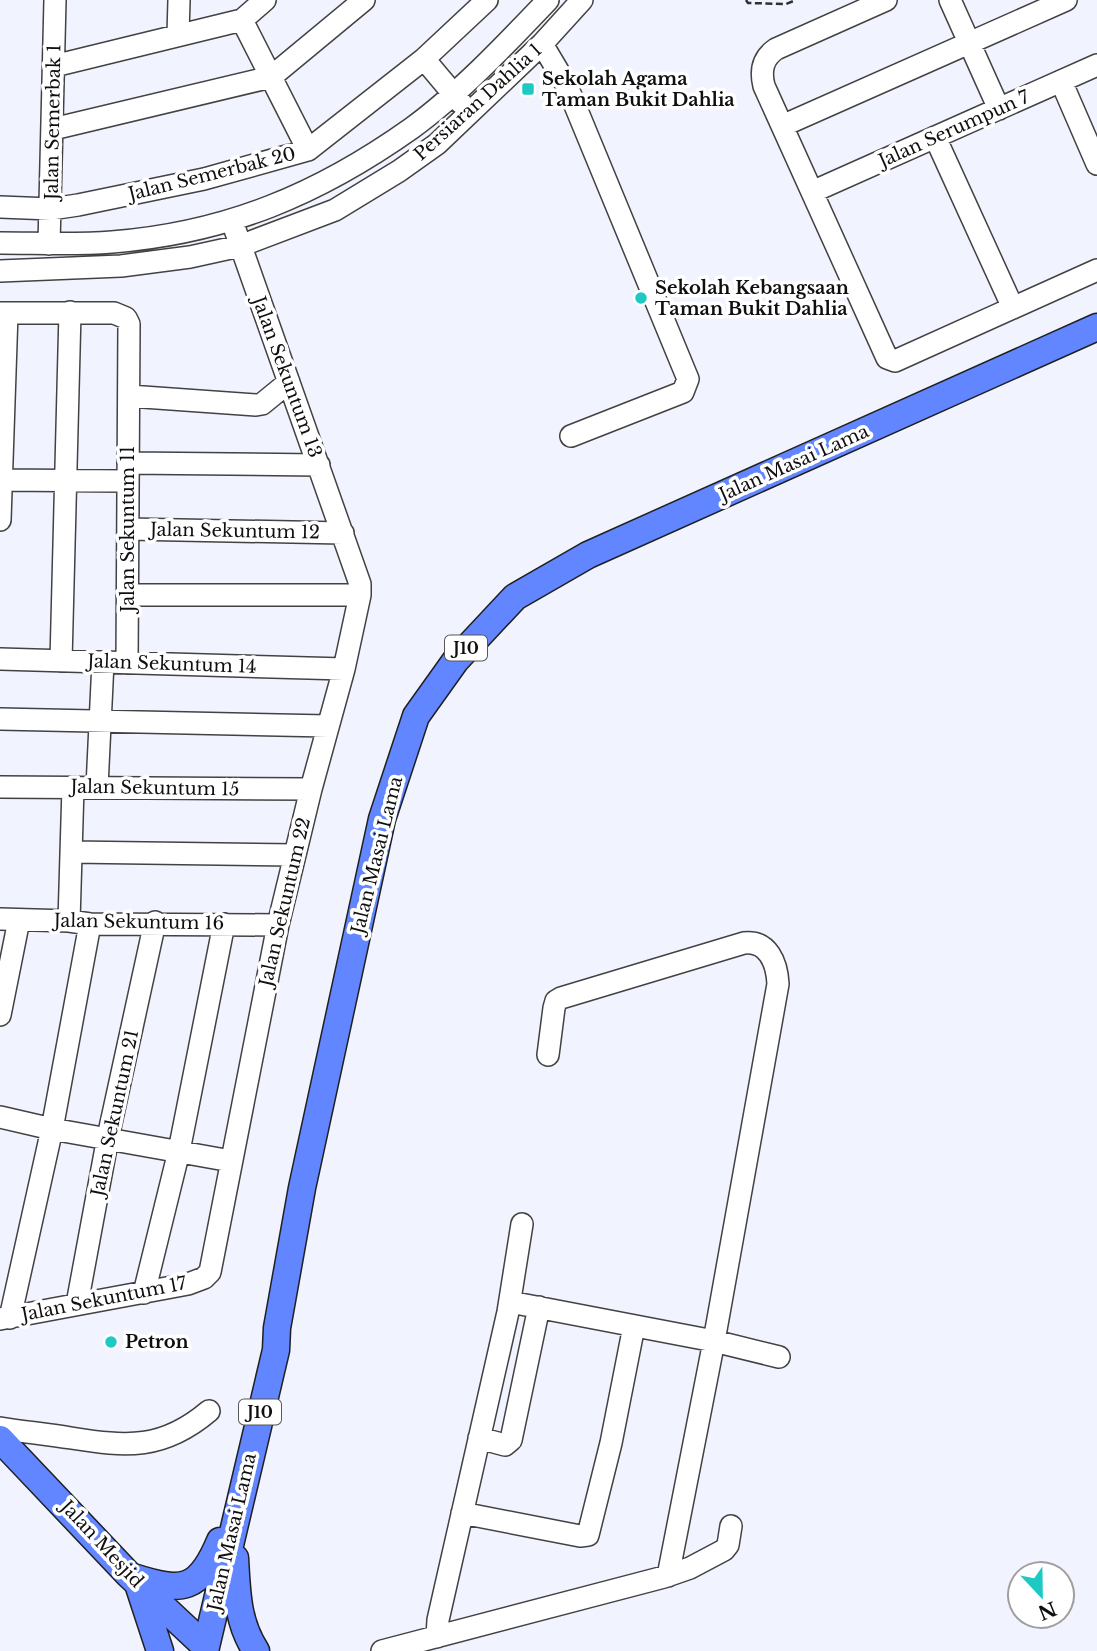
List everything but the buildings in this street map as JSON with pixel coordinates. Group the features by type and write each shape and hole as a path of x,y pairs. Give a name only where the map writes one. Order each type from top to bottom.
{"main road":[{"name":"Jalan Masai Lama","path":"208,1650 233,1525 275,1350 302,1188 382,819 416,716 456,660 514,597 588,555 1097,327"},
{"name":"Jalan Mesjid","path":"0,1438 134,1580 208,1650"},
{"path":"160,1651 134,1580 179,1586 202,1576 211,1562 240,1494"},
{"path":"233,1525 239,1612 247,1636 256,1651"}],"street":[{"name":"Jalan Semerbak 1","path":"49,244 55,0"},
{"path":"178,35 179,0"},
{"path":"54,66 242,20 265,0"},
{"path":"53,130 271,77 364,0"},
{"name":"Jalan Semerbak 20","path":"0,207 51,208 78,205 204,179 309,150 424,59 488,0"},
{"name":"Persiaran Dahlia 1","path":"0,243 113,242 177,233 232,221 285,202 342,173 414,127 453,93 548,0"},
{"name":"Persiaran Dahlia 1","path":"0,271 121,266 190,257 240,246 335,210 418,158 471,114 582,0"},
{"path":"886,0 770,53 764,62 762,79 887,358 895,361 1097,270"},
{"path":"950,0 999,109"},
{"path":"782,126 1066,0"},
{"path":"242,20 309,150"},
{"path":"542,44 567,86 688,379 682,392 571,436"},
{"path":"424,59 471,114"},
{"name":"Jalan Serumpun 7","path":"812,192 1097,65"},
{"path":"1061,81 1097,164"},
{"path":"935,137 1013,308"},
{"name":"Jalan Sekuntum 13","path":"232,221 343,533"},
{"path":"61,661 70,312"},
{"name":"Jalan Sekuntum 11","path":"4,313 70,312 120,315 129,324 127,663"},
{"path":"0,520 4,313"},
{"path":"129,396 259,405 289,382"},
{"path":"1,480 65,480 128,472 319,465"},
{"name":"Jalan Sekuntum 12","path":"128,529 343,533"},
{"name":"Jalan Sekuntum 22","path":"207,1275 213,1260 278,925 344,669 360,595 360,584 343,533"},
{"path":"127,595 360,595"},
{"name":"Jalan Sekuntum 14","path":"0,659 344,669"},
{"path":"97,787 103,662"},
{"path":"0,719 328,726"},
{"name":"Jalan Sekuntum 15","path":"0,787 311,789"},
{"path":"5,1319 52,1129 79,922 71,852 74,787"},
{"path":"71,852 295,855"},
{"path":"0,1015 10,919"},
{"name":"Jalan Sekuntum 16","path":"10,919 278,925"},
{"name":"Jalan Sekuntum 21","path":"77,1304 108,1137 155,922"},
{"path":"144,1293 179,1151 225,924"},
{"path":"548,1055 554,1008 561,998 744,943 751,942 763,947 772,957 778,984 715,1341 668,1576"},
{"path":"0,1117 231,1161"},
{"path":"437,1637 438,1619 510,1302 522,1224"},
{"name":"Jalan Sekuntum 17","path":"5,1319 144,1293 199,1281 207,1275"},
{"path":"510,1302 715,1341 779,1357"},
{"path":"479,1438 505,1444 510,1440 540,1307"},
{"path":"462,1513 587,1535 611,1443 634,1326"},
{"path":"0,1429 100,1444 134,1444 169,1437 191,1427 209,1411"},
{"path":"382,1651 668,1576 698,1565 724,1550 728,1545 732,1526"}],"path":[{"path":"746,0 748,3 786,5 796,0"}],"place":[{"name":"Sekolah Agama Taman Bukit Dahlia","path":"528,89"},
{"name":"Sekolah Kebangsaan Taman Bukit Dahlia","path":"641,298"},
{"name":"Petron","path":"111,1342"}]}
